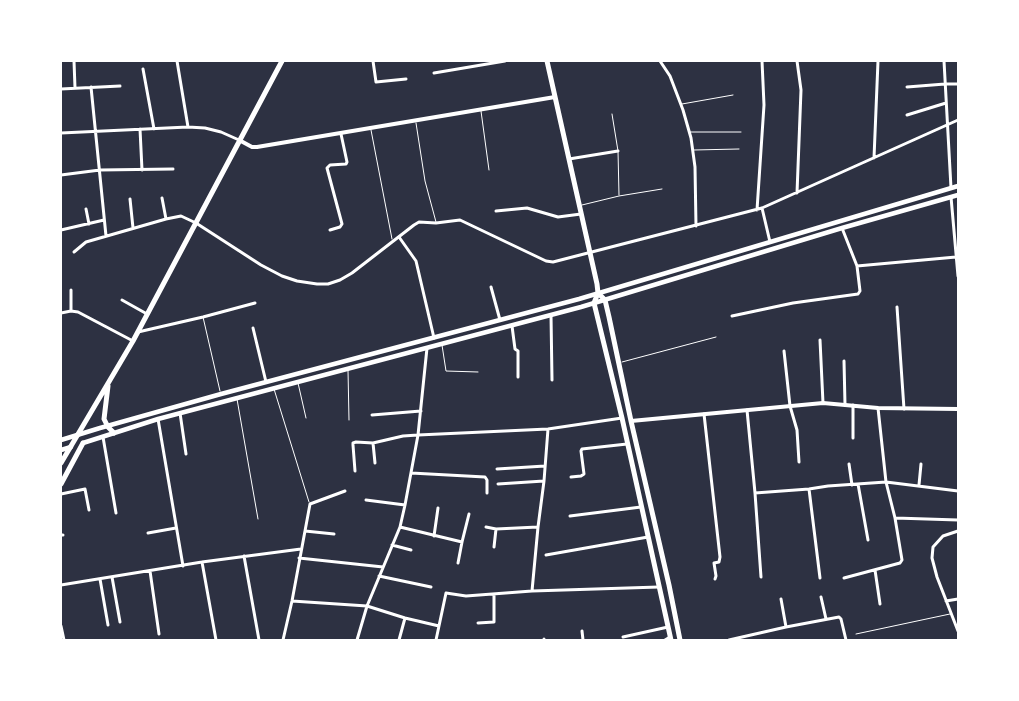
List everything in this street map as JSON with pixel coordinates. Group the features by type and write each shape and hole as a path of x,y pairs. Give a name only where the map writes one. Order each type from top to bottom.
{"main road":[{"path":"547,61 598,293 604,300 609,317 680,640"},
{"path":"62,462 138,332 281,63"},
{"path":"61,440 221,394 598,293 958,186"},
{"path":"951,188 951,197"},
{"path":"61,450 158,419 594,303 958,195"},
{"path":"598,293 594,303 622,418 668,627 669,639"},
{"path":"108,383 104,419 114,434"},
{"path":"156,412 158,419"},
{"path":"100,428 103,437"},
{"path":"78,434 83,443"},
{"path":"61,484 83,443"},
{"path":"61,454 62,462"}],"street":[{"path":"74,61 75,88"},
{"path":"177,61 188,127"},
{"path":"274,61 281,63"},
{"path":"373,61 376,82 406,79"},
{"path":"472,61 473,67"},
{"path":"434,73 505,61"},
{"path":"660,61 670,76 690,132 695,167 696,226"},
{"path":"757,210 764,105 762,61"},
{"path":"796,61 802,90 797,193"},
{"path":"874,158 878,61"},
{"path":"944,61 951,188"},
{"path":"143,69 154,128"},
{"path":"907,88 958,84"},
{"path":"61,89 120,86"},
{"path":"91,87 106,236"},
{"path":"61,133 95,130 205,128 222,132 257,147 555,97"},
{"path":"907,115 946,103"},
{"path":"74,252 86,242 166,218 181,216 196,223 261,265 282,276 297,281 328,284 352,273 419,222 436,223 460,220 546,261 553,262 757,210 958,120"},
{"path":"140,129 142,170"},
{"path":"330,230 340,227 342,224 327,168 330,165 346,164 348,162 341,134"},
{"path":"569,159 618,151"},
{"path":"61,175 100,170 173,169"},
{"path":"951,197 958,276"},
{"path":"162,198 166,218"},
{"path":"130,199 133,228"},
{"path":"496,211 527,208 558,218 581,214"},
{"path":"762,208 771,243"},
{"path":"86,209 89,224"},
{"path":"61,230 104,220"},
{"path":"732,316 793,303 858,294 860,290 857,266 842,228"},
{"path":"399,238 416,261 434,338"},
{"path":"857,266 956,258"},
{"path":"491,287 500,320"},
{"path":"70,311 71,290"},
{"path":"122,300 147,314"},
{"path":"138,332 256,304"},
{"path":"897,307 904,409"},
{"path":"61,313 78,312 133,341"},
{"path":"551,315 552,380"},
{"path":"512,326 515,349 518,351 518,377"},
{"path":"253,328 266,382"},
{"path":"820,340 823,403"},
{"path":"357,640 367,606 400,527 418,435 427,348"},
{"path":"784,351 790,406 797,430 798,462"},
{"path":"844,361 845,405"},
{"path":"631,421 823,403 878,408 958,409"},
{"path":"852,438 853,405"},
{"path":"844,578 900,563 902,560 886,482 878,408"},
{"path":"747,410 761,577"},
{"path":"372,415 421,411"},
{"path":"180,413 186,454"},
{"path":"704,414 720,557 719,562 714,563 715,579"},
{"path":"355,471 353,443 373,443 403,436 548,429 622,418"},
{"path":"158,419 183,566"},
{"path":"532,590 548,429"},
{"path":"103,437 116,513"},
{"path":"373,443 375,463"},
{"path":"571,477 584,474 582,449 627,444"},
{"path":"849,464 852,485"},
{"path":"919,485 921,464"},
{"path":"497,469 545,466"},
{"path":"412,473 484,477 487,480 487,493"},
{"path":"498,484 544,481"},
{"path":"755,493 886,482 958,490"},
{"path":"858,484 868,540"},
{"path":"61,494 85,489 90,510"},
{"path":"809,489 820,578"},
{"path":"283,640 310,504 345,491"},
{"path":"366,500 405,505"},
{"path":"570,516 641,506"},
{"path":"434,536 438,508"},
{"path":"458,563 468,514"},
{"path":"894,518 958,520"},
{"path":"400,527 462,542"},
{"path":"486,527 538,527"},
{"path":"148,533 176,528"},
{"path":"494,547 496,528"},
{"path":"305,531 334,534"},
{"path":"958,531 943,536 933,547 932,558 958,631"},
{"path":"546,554 648,537"},
{"path":"392,545 411,550"},
{"path":"61,585 202,562 301,549"},
{"path":"244,556 259,640"},
{"path":"300,558 383,567"},
{"path":"202,562 216,640"},
{"path":"874,570 880,604"},
{"path":"150,571 159,634"},
{"path":"112,576 120,622"},
{"path":"379,576 431,587"},
{"path":"100,579 108,626"},
{"path":"436,640 446,593 466,596 532,590 659,586"},
{"path":"478,623 494,622 494,594"},
{"path":"821,597 826,619"},
{"path":"781,599 786,627"},
{"path":"946,601 958,599"},
{"path":"292,601 367,606 438,626"},
{"path":"729,640 839,617 846,640"},
{"path":"399,640 405,618"},
{"path":"61,626 64,640"},
{"path":"623,637 668,627"},
{"path":"582,631 583,640"}],"lane":[{"path":"681,104 733,94"},
{"path":"480,110 489,170"},
{"path":"612,114 618,151 619,196"},
{"path":"415,121 425,182 436,223"},
{"path":"371,129 393,242"},
{"path":"690,132 742,132"},
{"path":"693,150 739,149"},
{"path":"579,206 619,196 662,189"},
{"path":"204,317 221,394"},
{"path":"618,362 716,337"},
{"path":"442,344 446,371 478,372"},
{"path":"348,369 349,420"},
{"path":"298,382 306,418"},
{"path":"274,388 310,504"},
{"path":"237,398 258,520"},
{"path":"856,634 951,614"}]}
